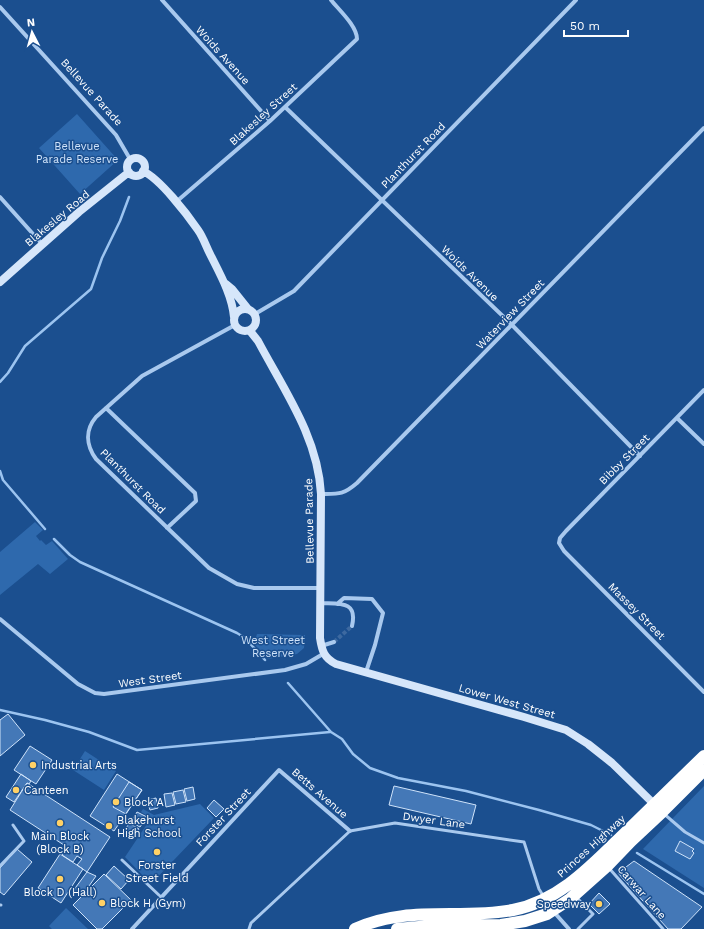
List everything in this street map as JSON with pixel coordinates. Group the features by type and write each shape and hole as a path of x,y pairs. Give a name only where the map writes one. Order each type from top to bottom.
{"highway":[{"name":"Princes Highway","path":"397,929 430,926 501,925 532,919 548,914 574,895 608,866 704,756"},
{"name":"Princes Highway","path":"355,929 375,921 406,915 514,910 546,899 583,873 704,770"}],"street":[{"name":"Woids Avenue","path":"162,0 270,121"},
{"name":"Blakesley Street","path":"176,202 270,121 357,38 357,34 353,26 331,0"},
{"name":"Planthurst Road","path":"255,314 294,290 576,0"},
{"name":"Bellevue Parade","path":"0,7 116,135 130,160"},
{"name":"Woids Avenue","path":"285,106 512,325 640,456"},
{"name":"Waterview Street","path":"321,494 337,494 347,492 357,484 704,128"},
{"path":"136,158 142,160 145,165 141,174 136,176 129,172 127,166 130,160 136,158"},
{"path":"143,171 150,174 176,202 198,231 224,282 232,302 235,321 241,331 250,331 257,324 257,317 224,282"},
{"name":"Blakesley Road","path":"0,282 42,244 129,172"},
{"path":"0,197 42,244"},
{"path":"235,321 240,310 248,309"},
{"name":"Planthurst Road","path":"235,321 142,376 96,417 89,428 88,439 91,452 96,459 209,568 237,584 254,588 321,588"},
{"name":"Bellevue Parade","path":"250,331 258,342 306,430 320,478 320,638 322,650"},
{"name":"Bibby Street","path":"559,543 561,536 566,530 704,390"},
{"path":"106,408 195,493 196,501 167,528"},
{"path":"677,418 704,444"},
{"name":"Massey Street","path":"559,543 564,551 704,692"},
{"path":"337,604 344,598 372,599 383,612 366,673"},
{"path":"320,604 346,604 350,608 354,619 352,626"},
{"name":"West Street","path":"0,620 78,684 95,693 104,694 291,669 306,664 334,642"},
{"name":"Lower West Street","path":"322,650 327,659 336,664 566,730 588,744 612,763 658,809"},
{"name":"Betts Avenue","path":"279,770 350,831"},
{"name":"Forster Street","path":"132,929 279,770"},
{"path":"546,899 553,911 569,929"}],"lane":[{"path":"658,809 685,832 704,843"},
{"name":"Dwyer Lane","path":"350,831 395,823 522,841 526,844 539,889 546,899"},
{"path":"0,866 24,841 13,825"},
{"path":"249,929 251,923 350,831"},
{"path":"122,860 161,897"},
{"name":"Carwar Lane","path":"608,866 663,929"},
{"path":"574,895 593,914 578,929"}],"green space":[{"name":"Bellevue Parade Reserve","path":"77,114 118,160 80,194 39,148"},
{"path":"35,522 43,530 36,536 40,541 41,540 46,545 52,541 68,559 50,574 38,564 0,595 0,552"},
{"name":"West Street Reserve","path":"257,634 305,635 304,648 297,654 268,659 254,644"},
{"path":"85,751 116,771 104,790 73,770"},
{"path":"704,786 704,888 643,849"},
{"path":"200,804 214,818 151,884 125,857 151,818 141,812 143,809 154,815"},
{"path":"66,908 88,929 52,929 49,926"}],"building":[{"path":"8,714 25,735 0,756 0,720"},
{"name":"Industrial Arts","path":"30,746 52,760 36,784 14,770"},
{"name":"Canteen","path":"21,774 31,781 29,784 27,783 14,802 6,797"},
{"name":"Block A","path":"117,774 142,790 114,831 90,816"},
{"path":"129,782 142,790 126,814 113,807"},
{"name":"Main Block (Block B)","path":"27,783 110,837 87,872 77,865 82,859 77,856 73,862 62,855 67,847 10,810"},
{"path":"394,786 476,805 471,824 389,805"},
{"path":"193,787 195,799 187,801 184,789"},
{"path":"183,790 186,802 176,804 173,792"},
{"path":"172,793 175,805 166,807 164,794"},
{"path":"156,798 158,808 150,810 147,800"},
{"path":"214,800 224,809 216,817 207,808"},
{"path":"137,812 147,817 140,827 131,822"},
{"path":"129,823 139,829 134,837 124,832"},
{"path":"680,841 694,849 692,851 694,853 690,859 675,851"},
{"path":"17,849 32,862 4,895 0,892 0,868"},
{"name":"Block D (Hall)","path":"60,854 83,869 61,903 38,888"},
{"path":"634,861 702,907 681,929 668,929 618,873"},
{"path":"114,866 129,880 121,889 106,875"},
{"path":"87,872 96,876 82,896 73,891"},
{"name":"Block H (Gym)","path":"104,874 131,900 102,929 97,929 73,905"},
{"name":"Speedway","path":"599,893 610,904 599,914 589,904"}],"waterway":[{"path":"0,382 8,373 25,346 91,289 102,258 120,221 129,197"},
{"path":"0,471 3,480 45,529"},
{"path":"54,539 70,555 80,562 237,633 245,638 265,660"},
{"path":"288,683 331,732 342,739 353,754 370,768 398,778 466,791 539,810 591,825 611,835"},
{"path":"0,710 89,732 137,750 330,732"},
{"path":"637,853 704,894"}],"tunnel":[{"path":"334,642 352,626"}],"place":[{"name":"Industrial Arts","path":"33,765"},
{"name":"Canteen","path":"16,790"},
{"name":"Block A","path":"116,802"},
{"name":"Main Block (Block B)","path":"60,823"},
{"name":"Blakehurst High School","path":"109,826"},
{"name":"Forster Street Field","path":"157,852"},
{"name":"Block D (Hall)","path":"60,879"},
{"name":"Block H (Gym)","path":"102,903"},
{"name":"Speedway","path":"599,904"}]}
